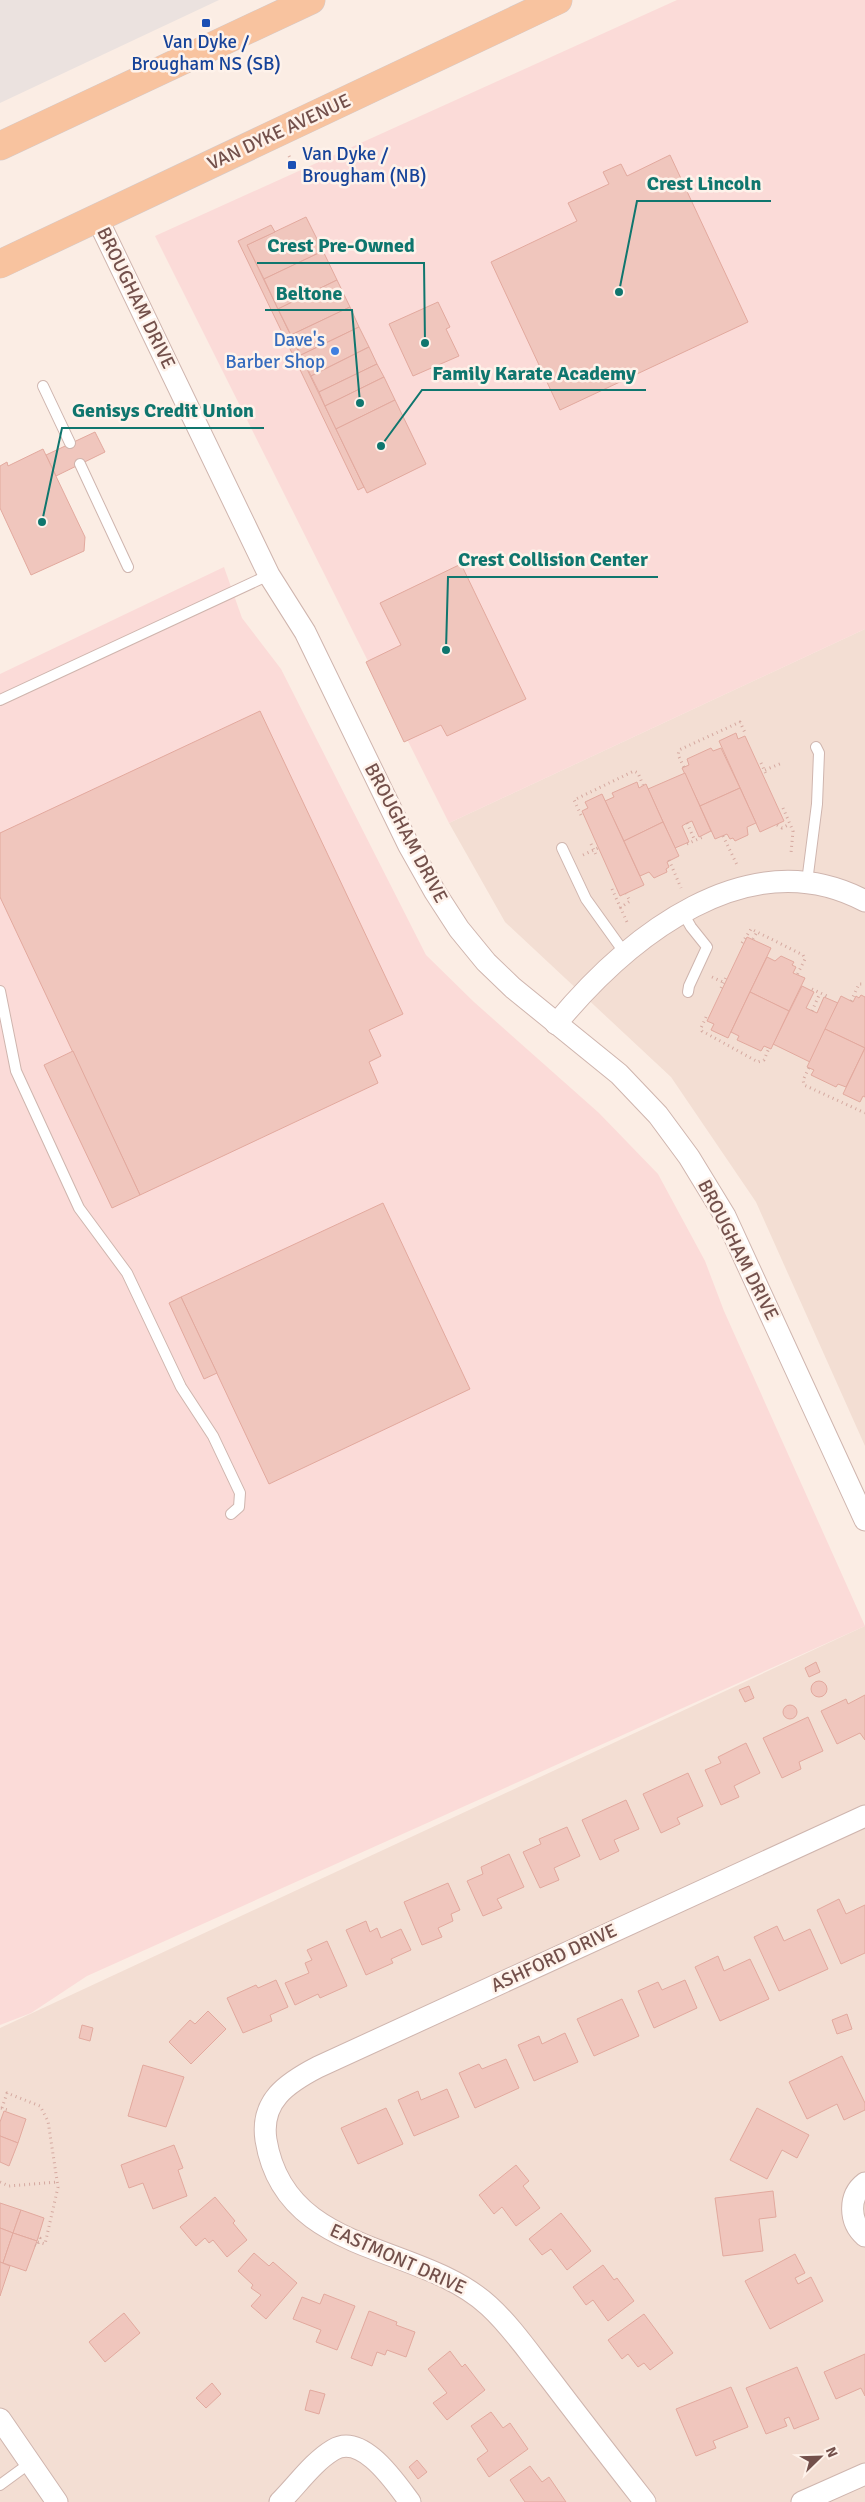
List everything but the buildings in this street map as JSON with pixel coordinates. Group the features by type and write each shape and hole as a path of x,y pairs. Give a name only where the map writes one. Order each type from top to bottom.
{"main road":[{"path":"0,146 311,0"},
{"name":"VAN DYKE AVENUE","path":"0,264 558,0"}],"street":[{"name":"BROUGHAM DRIVE","path":"97,218 269,575 306,632 408,844 435,892 459,929 486,962 512,988 619,1074 658,1115 689,1156 725,1216 865,1520"},
{"path":"556,1024 579,996 624,952 650,932 719,895 746,885 773,882 807,882 830,886 865,901"},
{"name":"ASHFORD DRIVE","path":"264,2124 277,2094 294,2079 865,1816"},
{"name":"EASTMONT DRIVE","path":"264,2124 269,2157 285,2190 307,2213 324,2227 347,2239 446,2277 468,2288 490,2307 514,2334 645,2502"},
{"path":"865,2183 854,2195 852,2206 860,2231 865,2236"},
{"path":"0,2419 57,2502"},
{"path":"280,2502 334,2449 346,2445 358,2448 372,2458 392,2478 410,2502"},
{"path":"802,2502 865,2474"}],"lane":[{"path":"43,386 70,444"},
{"path":"80,464 128,567"},
{"path":"0,700 269,575"},
{"path":"807,882 817,804 818,753 816,746"},
{"path":"562,848 586,900 624,952"},
{"path":"683,913 691,927 707,947 688,992"},
{"path":"0,991 16,1072 79,1208 127,1273 180,1387 213,1436 240,1493 240,1507 231,1514"},
{"path":"0,2485 30,2462"}],"path":[{"path":"288,154 293,164"},
{"path":"684,767 678,755 679,750 740,722 746,735"},
{"path":"762,763 768,776"},
{"path":"765,770 782,763"},
{"path":"580,815 574,800 634,771 638,774 643,785"},
{"path":"783,808 793,830 791,858"},
{"path":"687,823 695,841"},
{"path":"777,825 782,828 790,824"},
{"path":"723,836 737,865"},
{"path":"687,844 703,837"},
{"path":"590,844 597,857"},
{"path":"576,858 598,848"},
{"path":"669,860 681,888"},
{"path":"612,889 627,922"},
{"path":"620,908 630,901 626,894"},
{"path":"742,943 748,931 757,932 805,956 797,975"},
{"path":"753,940 757,932"},
{"path":"706,974 725,982"},
{"path":"720,988 725,982 727,975"},
{"path":"851,1000 859,984 865,984"},
{"path":"812,989 828,997"},
{"path":"812,1010 820,993"},
{"path":"706,1017 701,1028 702,1031 758,1062 764,1060 769,1048"},
{"path":"809,1068 803,1080 804,1085 865,1112"},
{"path":"7,2112 8,2110 1,2108 7,2094 40,2106 48,2121 57,2182 46,2244 38,2242"},
{"path":"0,2182 9,2186 57,2182"},
{"path":"35,2246 37,2246 40,2238 38,2237"}],"shaded area":[{"path":"0,0 219,0 0,103"},
{"path":"677,0 865,0 865,629 449,823 155,236"},
{"path":"224,567 242,618 281,669 426,955 474,1002 599,1113 658,1174 705,1261 724,1311 865,1626 87,1976 31,2013 0,2025 0,674"},
{"path":"865,629 865,1446 756,1202 671,1077 505,922 449,823"},
{"path":"865,1626 865,2502 0,2502 0,2028"}],"place":[{"name":"Van Dyke / Brougham NS (SB)","path":"206,23"},
{"name":"Van Dyke / Brougham (NB)","path":"292,165"},
{"name":"Crest Lincoln","path":"619,292"},
{"name":"Crest Pre-Owned","path":"425,343"},
{"name":"Dave's Barber Shop","path":"335,351"},
{"name":"Beltone","path":"360,403"},
{"name":"Family Karate Academy","path":"381,446"},
{"name":"Genisys Credit Union","path":"42,522"},
{"name":"Crest Collision Center","path":"446,650"}]}
